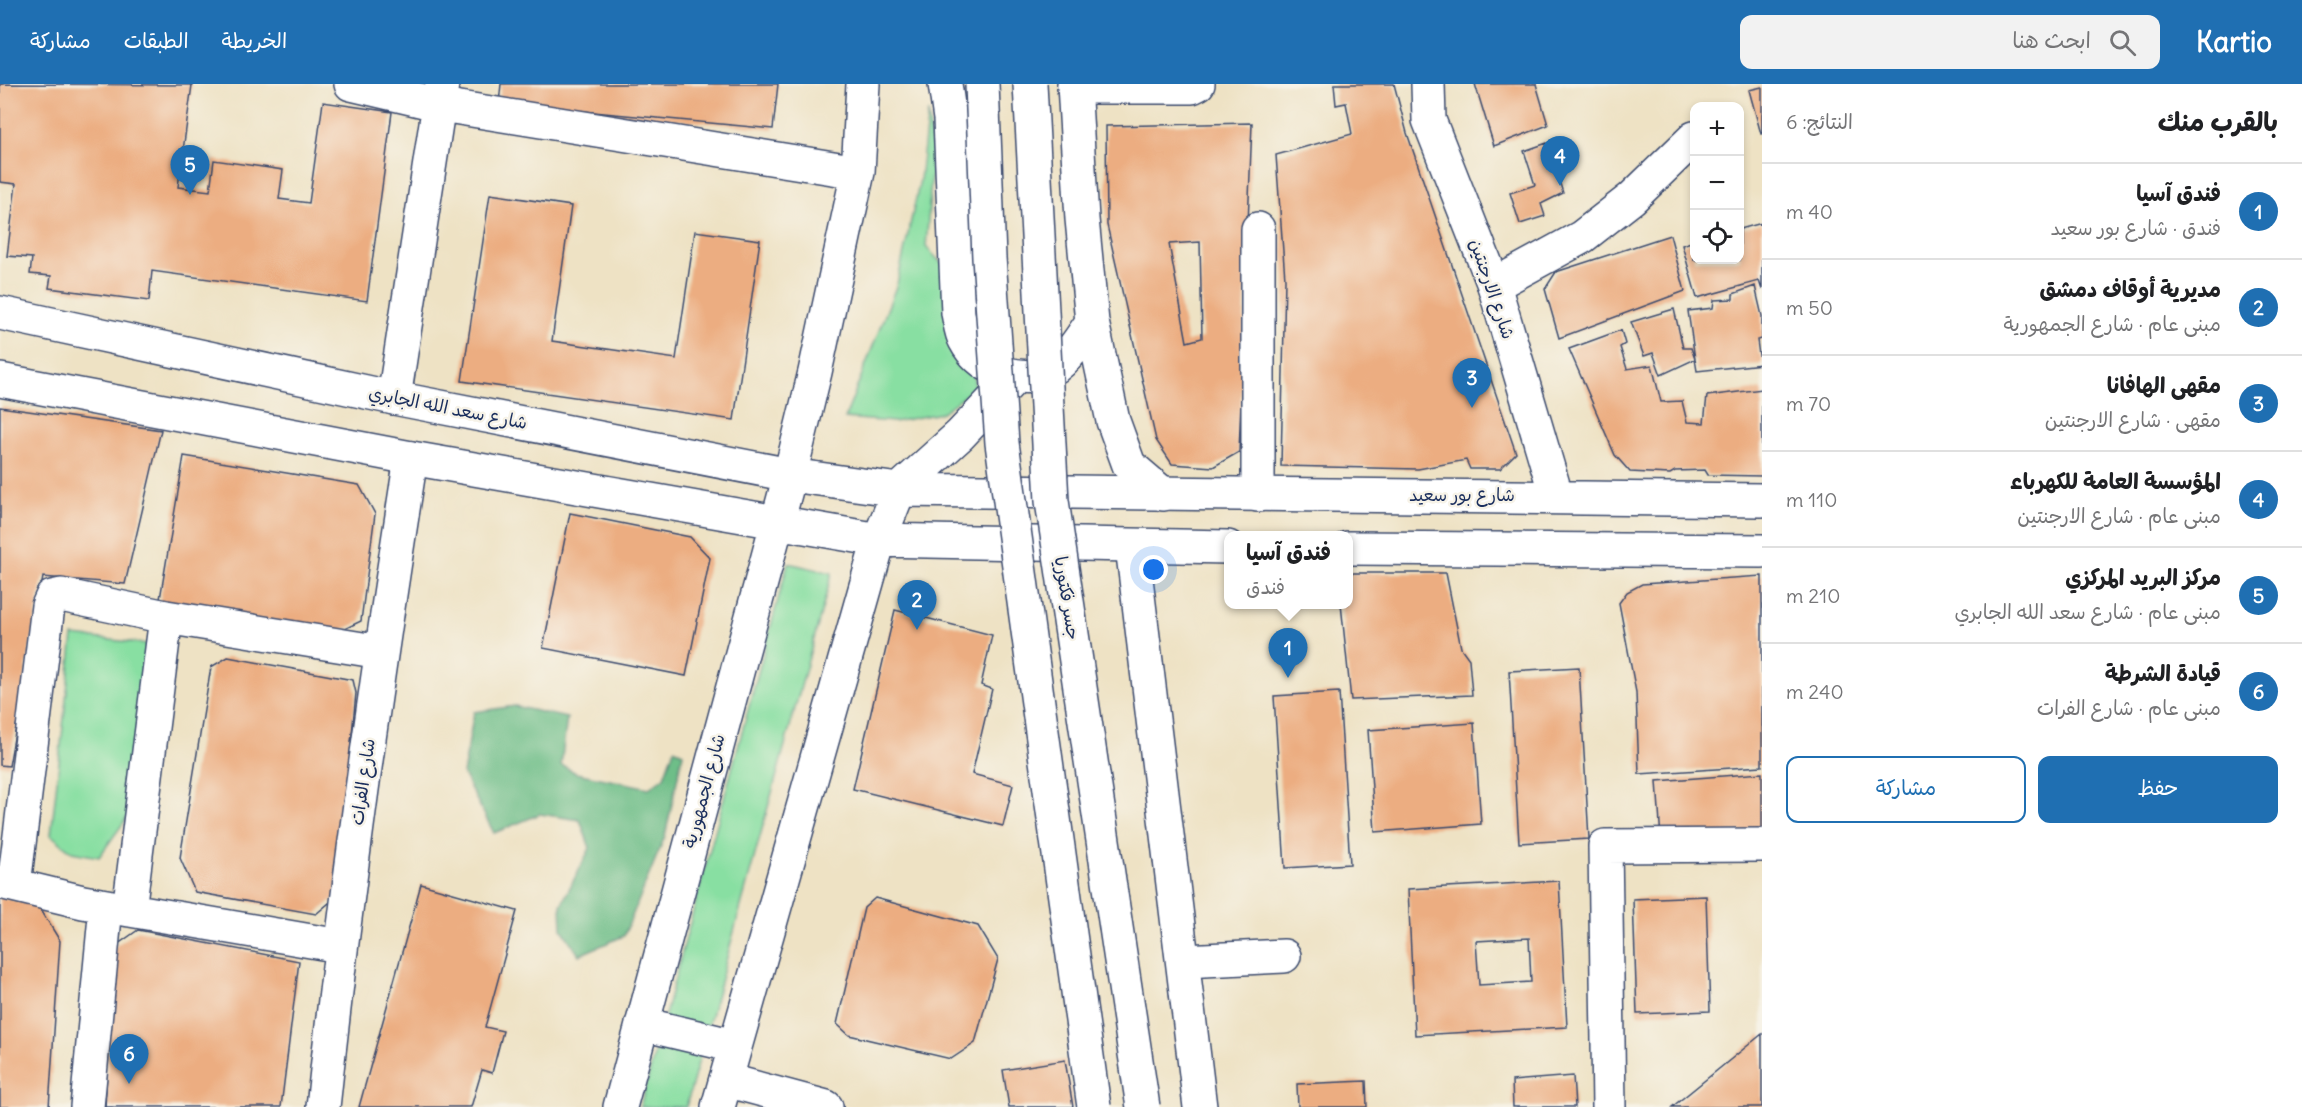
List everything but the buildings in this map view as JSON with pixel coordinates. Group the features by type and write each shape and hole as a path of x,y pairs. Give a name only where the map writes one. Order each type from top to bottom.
{"main road":[{"path":"351,84 441,95 858,172"},
{"name":"شارع الجمهورية","path":"620,1107 790,475 858,172 863,84"},
{"path":"945,84 950,119 958,313 964,340 985,365 1016,376 1044,373 1068,356 1092,322"},
{"path":"982,84 989,258 1002,443 1094,1107"},
{"name":"جسر فكتوريا","path":"1030,84 1052,501 1143,1107"},
{"path":"1162,494 1129,465 1113,422 1092,322 1082,219 1074,85 1192,87 1198,84"},
{"name":"شارع الارجنتين","path":"1428,84 1430,120 1494,285 1556,495"},
{"path":"394,398 441,95"},
{"path":"1494,285 1582,237 1632,198 1690,143"},
{"path":"1258,229 1258,495"},
{"name":"شارع سعد الله الجابري","path":"0,313 394,398 790,475 899,490 1162,494"},
{"path":"826,1107 722,1094 879,540 899,490 960,435 1016,376"},
{"path":"0,380 411,458 879,540 1224,547"},
{"name":"شارع الفرات","path":"323,1107 340,946 411,458"},
{"name":"شارع بور سعيد","path":"1162,494 1556,495 1762,500"},
{"path":"1132,546 1200,1107"},
{"path":"1353,548 1762,551"},
{"path":"340,946 117,908 7,883 48,606 52,597 61,595 166,617 381,652"},
{"path":"87,1107 117,908 166,617"},
{"path":"1610,1107 1605,846 1762,845"},
{"path":"1184,961 1284,956"},
{"path":"642,1024 735,1046"}],"green space":[{"path":"928,111 933,155 926,247 967,290 975,388 941,413 894,422 845,418 897,284 920,180"},
{"path":"788,563 832,573 686,1107 640,1107"},
{"path":"73,636 148,644 129,815 99,857 72,852 51,835"},
{"path":"515,706 567,718 561,765 576,773 649,788 664,777 674,749 683,753 665,836 624,936 579,955 562,929 561,905 590,848 580,820 540,814 494,833 463,774 474,712"}],"place":[{"name":"المؤسسة العامة للكهرباء","path":"1560,186"},
{"name":"مركز البريد المركزي","path":"190,195"},
{"name":"مقهى الهافانا","path":"1472,408"},
{"name":"مديرية أوقاف دمشق","path":"917,630"},
{"name":"فندق آسيا","path":"1288,678"},
{"name":"قيادة الشرطة","path":"129,1084"}]}
